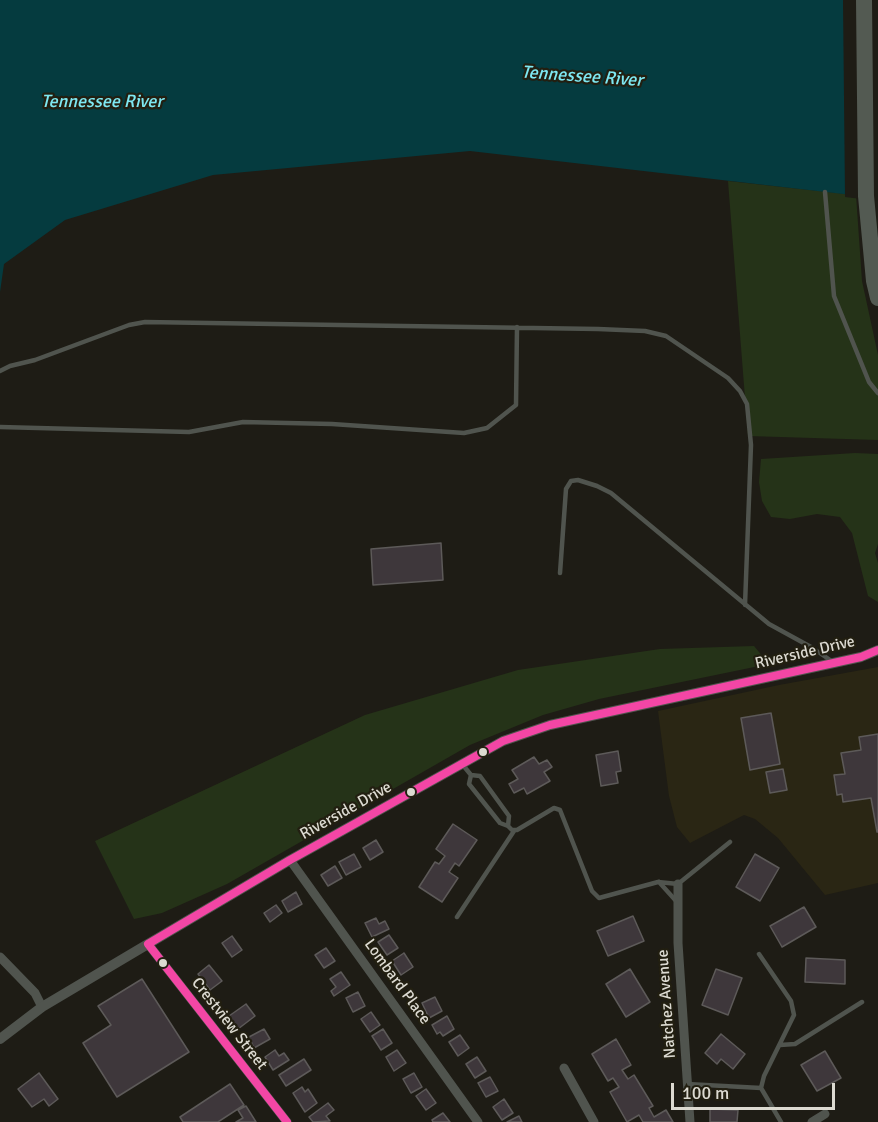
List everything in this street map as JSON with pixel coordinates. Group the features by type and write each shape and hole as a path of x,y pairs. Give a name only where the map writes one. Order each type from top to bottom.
{"highway":[{"path":"864,0 866,196 874,281 878,298"}],"street":[{"name":"Riverside Drive","path":"0,1039 42,1007 147,944 290,860 503,741 550,725 835,663 878,650"},
{"name":"Lombard Place","path":"290,860 478,1122"},
{"name":"Natchez Avenue","path":"678,884 678,943 690,1122"},
{"name":"Crestview Street","path":"147,944 287,1122"},
{"path":"0,957 35,993 42,1007"},
{"path":"564,1068 594,1122"},
{"path":"812,1122 825,1114"}],"lane":[{"path":"825,192 834,296 869,382 878,393"},
{"path":"0,371 129,325 145,322 517,327 645,331 666,336 728,378 740,391 747,404 751,446 745,605"},
{"path":"0,427 189,432 243,422 332,424 464,433 487,429 516,405 517,327"},
{"path":"560,573 566,489 571,481 578,480 611,493 769,624 835,663"},
{"path":"462,764 471,775 480,776 509,816 508,826"},
{"path":"471,775 469,784 500,823 514,831"},
{"path":"457,917 514,831 557,808 564,818 592,891 599,898 658,882 678,884 730,842"},
{"path":"658,882 677,902"},
{"path":"759,954 791,1001 794,1015 764,1076 761,1088 781,1122"},
{"path":"780,1045 795,1044 862,1002"},
{"path":"687,1084 761,1088"}],"shaded area":[{"path":"878,667 878,883 825,895 778,838 755,819 744,815 690,843 677,827 669,796 658,711"}],"green space":[{"path":"728,181 856,195 862,281 878,355 878,440 748,436"},
{"path":"855,453 878,454 878,544 875,553 878,563 878,602 868,596 852,533 840,517 817,514 790,519 771,517 762,501 759,482 761,459"},
{"path":"754,646 769,664 599,699 543,715 470,745 227,884 162,913 134,919 95,841 365,715 518,670 660,649"}],"water":[{"name":"Tennessee River","path":"0,0 878,0 878,198 470,151 213,175 65,220 4,264 0,292"}],"pier":[{"path":"843,0 878,0 878,201 845,197"}],"building":[{"path":"441,543 443,580 373,585 371,549"},
{"path":"771,713 780,764 750,770 741,718"},
{"path":"878,734 877,832 871,798 843,802 842,794 837,795 834,775 845,774 841,753 861,750 859,737"},
{"path":"618,751 621,771 616,772 618,783 601,786 596,755"},
{"path":"534,757 539,764 547,760 552,767 544,772 550,781 527,794 524,788 514,793 509,784 518,779 512,770"},
{"path":"783,769 787,790 770,793 766,772"},
{"path":"453,824 477,840 459,866 455,863 449,872 458,878 442,902 419,887 435,862 439,864 445,856 436,849"},
{"path":"376,840 383,852 370,860 363,848"},
{"path":"354,854 361,867 346,875 339,862"},
{"path":"755,854 779,868 760,901 736,887"},
{"path":"335,866 342,878 328,886 321,875"},
{"path":"296,892 302,904 288,912 282,901"},
{"path":"276,905 282,913 270,922 264,913"},
{"path":"804,907 816,927 782,947 770,926"},
{"path":"633,916 644,941 608,956 597,931"},
{"path":"376,918 379,924 385,921 389,929 372,937 365,923"},
{"path":"389,935 398,948 387,955 378,942"},
{"path":"232,936 242,950 232,957 222,943"},
{"path":"326,948 335,961 324,968 315,955"},
{"path":"404,953 413,967 401,975 392,961"},
{"path":"806,958 845,960 845,984 805,982"},
{"path":"209,965 222,981 210,990 198,974"},
{"path":"630,969 650,1002 626,1017 606,984"},
{"path":"716,969 742,978 728,1015 702,1005"},
{"path":"341,972 350,985 334,996 331,991 336,987 330,979"},
{"path":"142,979 189,1052 117,1097 83,1043 111,1025 98,1006"},
{"path":"358,992 365,1006 353,1012 346,998"},
{"path":"435,997 442,1011 429,1018 422,1003"},
{"path":"246,1004 255,1016 238,1029 229,1016"},
{"path":"371,1012 380,1025 370,1032 361,1019"},
{"path":"447,1016 454,1029 443,1036 440,1032 437,1034 432,1025"},
{"path":"264,1029 270,1039 254,1048 249,1037"},
{"path":"383,1029 392,1043 381,1050 372,1036"},
{"path":"721,1034 745,1054 733,1069 721,1059 717,1064 705,1053"},
{"path":"460,1035 469,1048 458,1056 449,1042"},
{"path":"616,1039 631,1065 622,1070 628,1079 634,1075 653,1106 649,1108 654,1117 666,1110 673,1122 643,1122 639,1115 627,1122 610,1092 619,1087 613,1078 608,1081 592,1054"},
{"path":"275,1050 279,1056 284,1053 289,1060 273,1070 265,1057"},
{"path":"397,1050 406,1063 394,1071 386,1057"},
{"path":"825,1051 841,1078 817,1091 801,1065"},
{"path":"477,1057 486,1071 475,1078 466,1064"},
{"path":"304,1059 311,1070 286,1086 279,1075"},
{"path":"39,1073 58,1099 49,1106 44,1099 32,1107 18,1089"},
{"path":"414,1073 422,1087 411,1093 403,1079"},
{"path":"490,1077 498,1091 486,1097 478,1083"},
{"path":"230,1084 244,1105 218,1122 183,1122 180,1117"},
{"path":"302,1087 305,1092 308,1089 317,1103 305,1112 293,1093"},
{"path":"426,1089 436,1103 426,1110 416,1096"},
{"path":"504,1099 513,1113 502,1120 493,1107"},
{"path":"328,1103 334,1110 326,1116 330,1121 313,1122 309,1117"},
{"path":"246,1106 256,1122 236,1122 243,1118 238,1110"},
{"path":"710,1109 738,1110 737,1122 710,1122"},
{"path":"443,1113 450,1122 433,1122 432,1120"},
{"path":"519,1116 522,1122 507,1122"}],"transit line":[{"path":"287,1122 148,944 290,860 503,741 550,725 861,657 878,650"}]}
